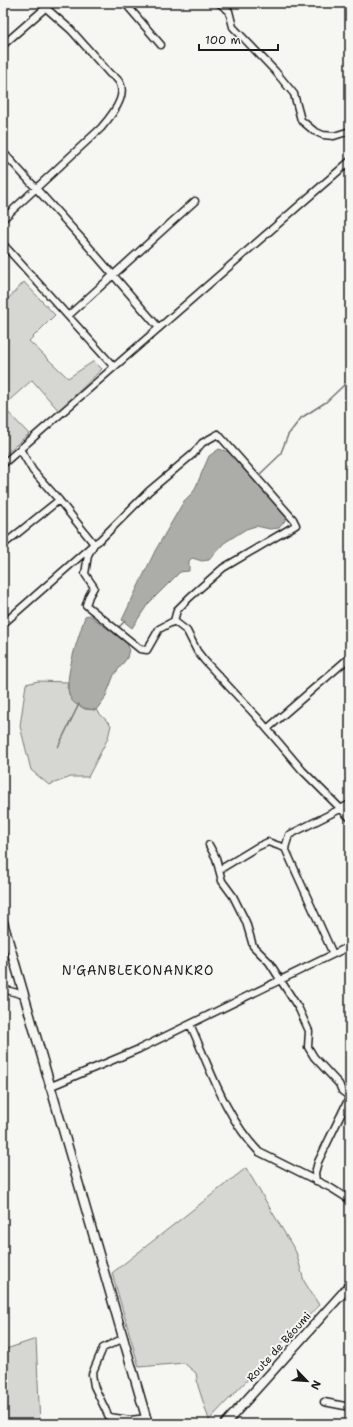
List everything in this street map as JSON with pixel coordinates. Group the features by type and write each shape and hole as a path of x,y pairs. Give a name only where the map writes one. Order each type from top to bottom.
{"main road":[{"path":"3,922 49,1087 124,1338 147,1421"},
{"name":"Route de Béoumi","path":"225,1424 350,1285"}],"street":[{"path":"3,45 51,3"},
{"path":"124,3 161,45"},
{"path":"218,3 229,11 233,27 275,71 294,94 301,120 314,131 323,135 334,136 350,131"},
{"path":"3,219 36,190 101,128 110,118 121,97 123,88 118,78 110,74 71,30 46,8"},
{"path":"3,152 159,328"},
{"path":"3,464 350,161"},
{"path":"68,316 114,276 195,201"},
{"path":"3,244 114,367"},
{"path":"3,624 94,544 149,491 193,454 202,443 218,434 293,519 296,525 223,568 190,597 178,610 174,621 159,630 147,650 140,649 86,605 94,587 85,574 88,555 94,544"},
{"path":"20,449 33,471 59,500 94,544"},
{"path":"3,545 59,500"},
{"path":"174,621 187,631 197,652 302,770 339,809 350,818"},
{"path":"267,729 350,657"},
{"path":"333,954 285,848 289,835 350,804"},
{"path":"219,870 268,842 285,848"},
{"path":"209,845 216,858 222,881 240,908 254,946 269,962 300,1009 309,1031 308,1047 311,1053 338,1084 342,1091 350,1097 318,1162 315,1173 316,1181"},
{"path":"49,1087 139,1049 350,946"},
{"path":"3,989 24,995"},
{"path":"190,1024 231,1116 241,1132 259,1152 350,1200"},
{"path":"124,1338 103,1348 92,1374 94,1386 110,1417 147,1421"},
{"path":"324,1402 350,1408"}],"shaded area":[{"path":"24,282 55,315 29,341 68,378 94,361 102,369 59,411 32,380 3,406 3,304"},
{"path":"3,407 29,434 3,456"},
{"path":"219,449 229,452 287,518 279,528 270,529 256,526 246,529 224,543 209,560 202,561 192,558 189,561 189,571 180,572 148,604 132,628 122,620 155,551 184,501 194,491 209,456"},
{"path":"89,615 127,643 129,649 127,658 114,675 105,698 96,710 85,708 74,703 70,697 68,689 68,680 73,657 85,616"},
{"path":"38,681 68,682 67,688 84,709 96,710 111,725 108,738 88,777 71,777 49,785 31,770 20,726 26,684"},
{"path":"246,1168 296,1252 304,1281 319,1305 209,1420 198,1386 196,1373 184,1363 139,1367 112,1273"},
{"path":"36,1339 40,1424 3,1424 3,1350"}],"waterway":[{"path":"260,474 280,455 288,435 301,418 326,402 343,386 350,376"},
{"path":"118,628 125,621"},
{"path":"58,747 79,704"}],"district":[{"name":"N'GANBLEKONANKRO","path":"138,970"}]}
